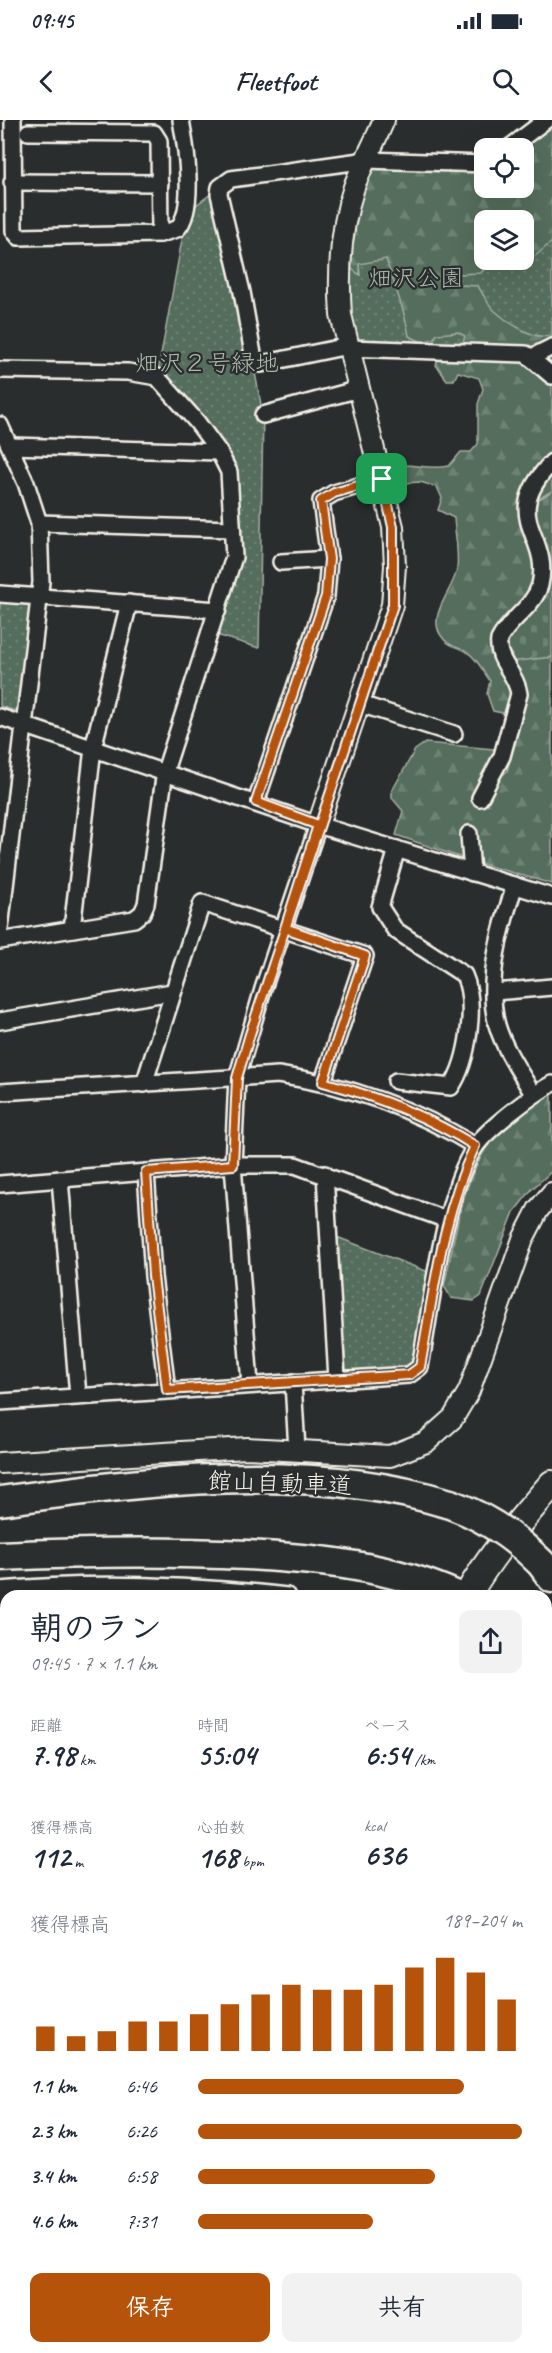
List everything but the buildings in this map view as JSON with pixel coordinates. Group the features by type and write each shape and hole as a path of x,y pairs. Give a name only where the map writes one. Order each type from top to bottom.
{"highway":[{"name":"館山自動車道","path":"0,1501 180,1481 256,1479 367,1486 450,1504 494,1524 519,1542 546,1571"},
{"path":"0,1556 178,1552 294,1558 356,1566 424,1583 442,1590"}],"main road":[{"path":"470,1590 477,1577 512,1531 552,1484"}],"street":[{"path":"13,120 14,231 19,237 160,234 177,229 187,212 187,162 181,120"},
{"path":"250,1384 233,1165 237,1078 263,989 393,605 393,527 341,315 341,254 352,197 384,120"},
{"path":"522,138 546,120"},
{"path":"28,132 154,133 159,141 160,234"},
{"path":"474,164 367,160 231,179 223,183 219,194 242,292 253,354 256,362 261,364 348,347 514,353 532,357 552,376"},
{"path":"12,182 160,183"},
{"path":"532,357 552,347"},
{"path":"0,370 128,372 157,377 198,422 230,472 234,557 165,771 146,904 142,913 134,919 0,941"},
{"path":"263,415 359,388"},
{"path":"0,425 39,523 41,597 0,929"},
{"path":"7,445 219,452"},
{"path":"480,798 502,756 519,694 518,686 498,648 502,634 534,599 541,584 543,568 528,500 539,476 552,462"},
{"path":"256,802 326,596 329,559 321,501 334,493 382,479"},
{"path":"39,523 232,529"},
{"path":"281,562 329,559"},
{"path":"0,594 218,610"},
{"path":"72,929 93,748 129,603"},
{"path":"360,704 454,734"},
{"path":"0,717 165,771 318,825 552,897"},
{"path":"469,834 472,873"},
{"path":"396,1081 451,1087 467,1048 469,1030 464,975 394,930 380,907 397,849"},
{"path":"515,885 497,938 495,992 497,1024 533,1094"},
{"path":"144,1084 202,903 285,928 365,956 323,1082"},
{"path":"495,992 552,987"},
{"path":"0,1021 172,993"},
{"path":"0,1092 278,1075 323,1082 356,1091 418,1116 475,1146"},
{"path":"0,1402 409,1375 420,1367 447,1220 461,1174 475,1146 533,1094 552,1084"},
{"path":"0,1184 233,1165 295,1165 447,1220"},
{"path":"146,1172 153,1276 167,1390"},
{"path":"325,1174 337,1379"},
{"path":"60,1179 78,1396"},
{"path":"0,1463 247,1449 390,1456 426,1443 446,1426 469,1391 523,1239 538,1210 552,1193"},
{"path":"293,1382 297,1450"},
{"path":"1,1590 67,1585 136,1585 239,1590"}],"green space":[{"name":"畑沢公園","path":"552,120 552,359 348,348 343,239 367,160 474,186 474,198 534,198 534,138"},
{"path":"552,121 552,242 534,256 534,210 474,210 474,270 484,270 481,273 460,274 451,280 457,285 478,286 492,309 522,330 538,336 552,335 552,491 538,499 549,658 552,657 552,884 465,859 396,835 403,811 392,798 392,791 415,750 425,743 494,749 499,755 492,785 507,771 522,717 493,711 487,694 490,681 480,665 471,655 449,643 440,634 437,626 439,610 457,569 454,518 438,510 442,498 437,487 420,482 405,483 392,469 392,466 399,465 435,468 449,466 461,452 471,452 478,444 478,404 483,389 479,378 458,372 454,380 447,380 436,365 438,358 462,345 465,336 458,332 438,334 433,339 422,342 409,336 386,259 359,264 360,275 352,269 353,231 359,201 368,176 375,168 465,156 474,160 474,198 534,198 534,138 529,138"},
{"name":"畑沢２号緑地","path":"220,187 263,415 259,648 210,633 234,557 219,452 157,377 187,212"},
{"path":"552,491 552,657 510,662 507,651 509,633 519,617 539,594 530,505"},
{"path":"0,600 31,602 25,714 0,706"},
{"path":"552,1091 552,1171 532,1189 514,1212 481,1296 474,1301 451,1298 444,1286 460,1211 472,1174 491,1141 504,1126"},
{"path":"334,1236 431,1273 411,1365 407,1370 357,1374 346,1369"}],"route":[{"path":"382,479 334,493 321,501 320,507 329,559 326,596 256,802 318,825 285,928 365,956 323,1082 356,1091 418,1116 457,1134 475,1146 461,1174 447,1220 420,1367 409,1375 167,1390 153,1276 146,1172 233,1165 237,1078 263,989 285,928 393,605 395,566 393,527 382,479"}]}
